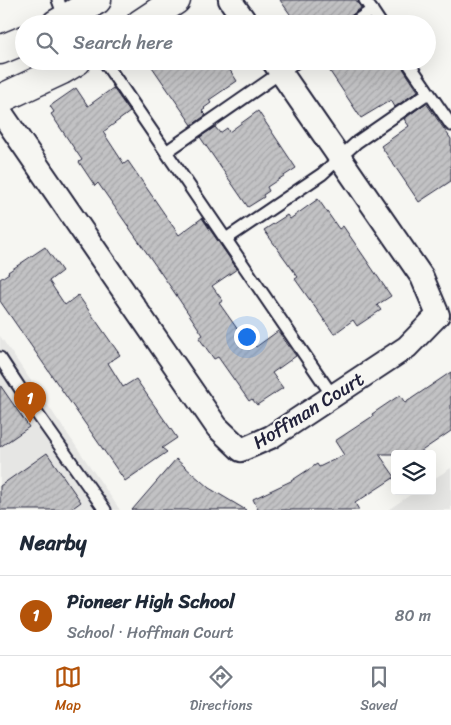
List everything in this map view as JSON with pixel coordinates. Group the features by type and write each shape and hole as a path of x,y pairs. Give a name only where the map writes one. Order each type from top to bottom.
{"main road":[{"path":"60,14 98,0"},
{"path":"154,15 176,0"},
{"path":"0,50 15,44"},
{"path":"0,99 62,70"}],"street":[{"path":"230,0 241,15"},
{"name":"Hoffman Court","path":"0,111 217,427 241,450 271,437 407,347 438,315 422,277 339,158 287,70"}],"lane":[{"path":"364,0 375,15"},
{"path":"365,15 372,10"},
{"path":"110,70 332,395"},
{"path":"166,152 277,70"},
{"path":"413,70 451,125"},
{"path":"226,239 322,174 357,142 428,93"},
{"path":"0,358 31,406 105,510"}],"shaded area":[{"path":"0,336 120,510 0,510"},
{"path":"451,468 451,510 388,510 410,495 436,495 436,477"}],"building":[{"path":"280,0 356,0 361,8 352,15 291,15"},
{"path":"154,70 230,70 237,81 209,100 211,103 202,111 206,115 192,125"},
{"path":"329,70 404,70 418,91 395,107 391,100 361,118"},
{"path":"76,88 88,106 113,88 130,112 103,132 124,164 128,161 179,235 202,218 237,269 212,286 223,301 219,303 243,337 247,335 256,347 278,331 296,356 272,373 283,388 257,405 252,399 249,401 218,357 214,359 199,338 203,335 98,183 95,186 79,162 82,160 51,114 54,112 50,106"},
{"path":"426,103 451,139 451,181 419,202 381,146 409,126 404,119"},
{"path":"258,111 296,168 267,187 269,191 263,195 264,197 248,207 200,137 215,127 220,133 227,128 229,132"},
{"path":"318,199 339,229 343,226 391,296 377,305 381,310 357,326 353,320 334,334 295,279 298,277 264,230 287,215 290,219"},
{"path":"45,247 62,271 49,281 65,305 78,295 120,355 108,363 123,387 136,379 177,438 162,448 167,452 125,481 0,301 0,279"},
{"path":"451,372 451,431 423,450 391,450 391,454 379,454 391,471 391,480 355,503 359,510 258,510 253,499 291,481 317,464 319,467 344,455 335,441 373,416 372,414 400,395 405,403"},
{"path":"0,385 29,427 0,447"},
{"path":"47,453 81,502 70,510 0,510 0,486"},
{"path":"176,459 209,488 246,510 132,510"}],"place":[{"name":"Pioneer High School","path":"30,423"}]}
